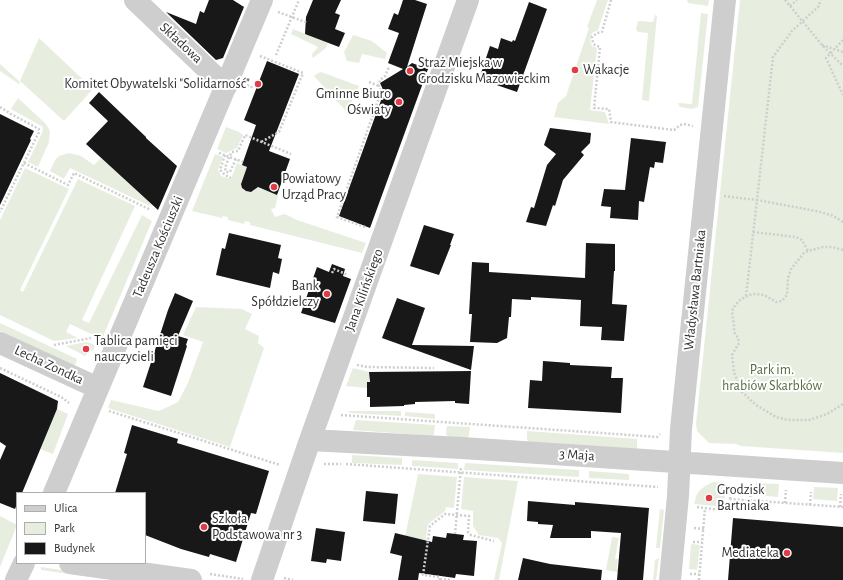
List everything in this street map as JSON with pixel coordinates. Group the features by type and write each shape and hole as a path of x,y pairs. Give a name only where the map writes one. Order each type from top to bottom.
{"street":[{"name":"Składowa","path":"135,0 226,87"},
{"name":"Jana Kilińskiego","path":"254,578 310,440 468,0"},
{"name":"Władysława Bartniaka","path":"670,580 678,496 684,398 725,0"},
{"name":"Tadeusza Kościuszki","path":"54,492 226,87 267,4"},
{"name":"Lecha Zondka","path":"0,342 98,388"},
{"name":"3 Maja","path":"310,440 679,462 842,483"},
{"path":"16,580 24,564"},
{"path":"79,564 197,577"}],"path":[{"path":"276,55 299,0"},
{"path":"611,0 602,32 597,33 592,37 593,43 600,47 594,108 609,109 611,122 674,130 680,125 684,124 696,128"},
{"path":"785,0 822,45 843,66"},
{"path":"790,6 797,0"},
{"path":"746,296 774,57 792,31 818,7 821,0"},
{"path":"267,4 292,17 308,23"},
{"path":"843,40 826,58 843,95"},
{"path":"822,45 843,52"},
{"path":"259,56 302,73 279,132 262,142"},
{"path":"370,229 337,217 381,92 379,86 380,80 385,76 389,67"},
{"path":"369,82 379,86"},
{"path":"0,107 38,129 39,132 0,212"},
{"path":"236,159 231,170 227,172 224,170 232,152 238,151 245,135 291,154"},
{"path":"216,151 243,162"},
{"path":"224,155 220,170 231,178"},
{"path":"24,163 68,185 74,173 153,211"},
{"path":"718,196 757,200 806,208 824,213 843,222"},
{"path":"838,219 842,217"},
{"path":"753,232 796,237 802,240 808,251"},
{"path":"843,250 828,247 808,251 798,259 791,269 788,278 787,295 784,300 776,302 764,295 751,294 737,302 732,312 734,332 739,343 732,356 732,367 738,386 745,396 765,412 782,419 794,421 818,418 829,414 843,404"},
{"path":"332,273 334,269 344,273"},
{"path":"59,348 53,345 92,338"},
{"path":"354,364 367,367 434,368"},
{"path":"0,368 60,397"},
{"path":"103,410 269,461 282,467"},
{"path":"338,413 341,415 657,437"},
{"path":"455,534 461,460"},
{"path":"325,464 663,487"},
{"path":"730,499 842,507 842,483"},
{"path":"699,580 705,508 729,511 731,485"},
{"path":"750,501 751,487"},
{"path":"786,489 786,503"},
{"path":"810,505 811,490"},
{"path":"450,578 450,580 440,579 440,577 423,575 430,526 445,514 469,516 468,532 471,535 494,540"},
{"path":"197,577 242,579 254,578"}],"green space":[{"path":"597,0 608,0 598,30 592,33 590,41 592,46 597,48 590,110 605,112 609,124 554,117 558,103 566,96 589,28 587,27"},
{"path":"687,0 709,0 708,6 688,3"},
{"name":"Park im. hrabiów Skarbków","path":"740,0 843,0 843,453 709,443 697,431 696,424"},
{"path":"701,13 708,14 698,107 692,109 680,107 678,103 692,104"},
{"path":"655,15 657,16 649,101 642,100 648,33 638,32 636,29 638,21 653,22"},
{"path":"293,29 328,43 326,48 313,58 312,54 318,47 291,34"},
{"path":"353,35 372,41 387,53 385,59 362,54 359,63 347,61 344,52"},
{"path":"39,38 93,89 64,121 20,81"},
{"path":"0,64 20,82 19,84 0,71"},
{"path":"321,72 359,86 348,111 346,111 314,76"},
{"path":"18,98 46,124 50,131 49,142 38,167 28,162 42,133 43,127 11,109"},
{"path":"226,127 243,135 237,148 226,153 217,149"},
{"path":"69,153 81,156 94,165 101,158 151,204 150,206 70,168 64,179 50,171 55,160 59,156"},
{"path":"215,154 223,157 218,170 221,176 231,179 237,163 247,167 241,182 243,190 250,192 256,187 278,195 275,208 271,209 275,217 285,214 297,220 366,243 362,253 250,225 250,222 245,221 244,224 228,220 228,217 223,216 222,218 192,211"},
{"path":"25,168 69,189 20,290 23,292 78,179 135,206 82,320 89,323 142,215 152,221 102,339 70,324 66,332 78,338 54,341 0,315 0,220"},
{"path":"196,307 242,309 252,314 245,329 259,336 258,343 264,348 230,447 108,408 111,400 159,411 178,402 188,383 203,342 183,335"},
{"path":"0,323 77,359 76,363 74,366 0,331"},
{"path":"86,342 93,344 95,347 85,356 66,346"},
{"path":"353,368 369,372 369,382 367,382 367,388 346,386"},
{"path":"57,409 68,414 53,454 40,449"},
{"path":"347,411 401,411 401,416 351,413"},
{"path":"405,412 435,414 435,419 405,416"},
{"path":"356,420 435,425 433,436 353,430"},
{"path":"447,426 470,427 469,436 467,438 448,437 446,434"},
{"path":"527,431 637,439 637,449 529,442 527,439"},
{"path":"352,455 402,458 402,465 352,463"},
{"path":"412,460 458,463 458,469 412,466"},
{"path":"465,463 579,470 579,477 464,470"},
{"path":"589,471 629,474 629,480 589,478"},
{"path":"418,474 457,477 454,508 446,507 445,511 428,524 423,559 405,537"},
{"path":"464,477 518,481 499,580 494,580 502,543 498,538 479,535 473,526 473,511 461,509"},
{"path":"713,482 726,483 724,507 694,504 699,491"},
{"path":"756,483 779,484 778,497 756,495"},
{"path":"814,487 838,488 837,501 813,499"},
{"path":"660,509 664,510 660,548 656,548"},
{"path":"0,516 16,524 16,527 0,567"},
{"path":"612,537 619,538 615,559 618,559 617,569 639,571 639,576 606,570"},
{"path":"691,544 700,545 697,570 689,569"},
{"path":"659,558 656,580 653,580 655,560"},
{"path":"41,567 131,580 111,580 41,570"}],"building":[{"path":"209,0 233,0 244,7 223,58 216,60 166,12 196,24 200,11 204,13"},
{"path":"313,0 341,0 335,13 340,15 335,29 345,33 339,47 305,34 306,17"},
{"path":"403,0 415,0 427,4 407,67 412,63 428,69 370,228 339,216 384,92 380,83 403,69 388,63 399,33 388,29 394,13 398,15"},
{"path":"529,2 547,9 517,92 479,79 490,46 498,49 501,38 512,42 513,40 515,41"},
{"path":"267,61 299,74 269,151 290,159 277,195 258,187 251,192 246,191 242,188 241,184 247,167 242,165 256,125 244,120"},
{"path":"99,92 177,166 158,210 86,144 108,121 89,103"},
{"path":"0,114 34,131 0,205"},
{"path":"550,128 591,133 590,143 581,152 584,155 563,180 555,206 553,205 546,226 526,222 531,207 534,208 547,165 556,154 544,145"},
{"path":"631,138 666,142 663,163 655,162 654,168 650,167 644,202 639,201 638,220 610,218 611,207 601,206 604,189 625,190"},
{"path":"424,225 454,234 439,275 410,266"},
{"path":"229,233 281,245 278,258 282,259 279,274 273,272 270,288 216,275 222,248 225,249"},
{"path":"586,243 615,244 615,271 612,304 627,305 624,341 601,340 602,327 580,326 581,300 531,297 531,300 512,299 511,317 509,317 507,338 497,343 470,342 472,314 469,314 472,262 489,263 489,272 585,278"},
{"name":"Bank Spółdzielczy","path":"332,264 345,269 343,276 351,279 335,323 301,313 317,267 329,272"},
{"path":"175,293 193,301 178,336 188,339 171,396 143,387"},
{"path":"397,298 425,308 412,345 474,346 471,370 382,338"},
{"path":"543,361 570,363 570,365 612,367 611,378 623,378 621,413 528,408 530,380 542,381"},
{"path":"471,371 469,404 455,403 455,401 415,402 415,404 404,406 370,407 370,397 367,397 367,382 370,382 369,372"},
{"path":"0,373 58,401 57,409 22,492 16,492 15,509 0,503 0,460 6,446 0,442"},
{"name":"Szkoła Podstawowa nr 3","path":"132,425 178,439 177,443 269,471 256,514 251,513 236,562 210,554 209,557 181,549 146,535 146,492 115,492 127,454 124,453"},
{"path":"366,491 398,494 395,524 363,521"},
{"path":"528,501 575,505 575,502 649,508 643,580 617,580 621,533 591,531 591,538 550,538 553,525 538,524 538,522 527,521"},
{"name":"Mediateka","path":"733,518 843,527 843,580 728,580"},
{"path":"316,528 345,532 341,561 327,559 326,563 311,561"},
{"path":"395,533 432,542 433,536 446,538 447,533 464,535 463,540 477,541 474,576 456,574 455,578 419,573 418,580 398,580 402,556 390,553"},
{"path":"523,558 550,564 602,570 601,580 518,580"}],"place":[{"name":"Wakacje","path":"575,70"},
{"name":"Straż Miejska w Grodzisku Mazowieckim","path":"410,71"},
{"name":"Komitet Obywatelski \"Solidarność\"","path":"258,84"},
{"name":"Gminne Biuro Oświaty","path":"399,102"},
{"name":"Powiatowy Urząd Pracy","path":"274,187"},
{"name":"Bank Spółdzielczy","path":"327,294"},
{"name":"Tablica pamięci nauczycieli","path":"86,349"},
{"name":"Grodzisk Bartniaka","path":"709,498"},
{"name":"Szkoła Podstawowa nr 3","path":"204,527"},
{"name":"Mediateka","path":"787,553"}]}
